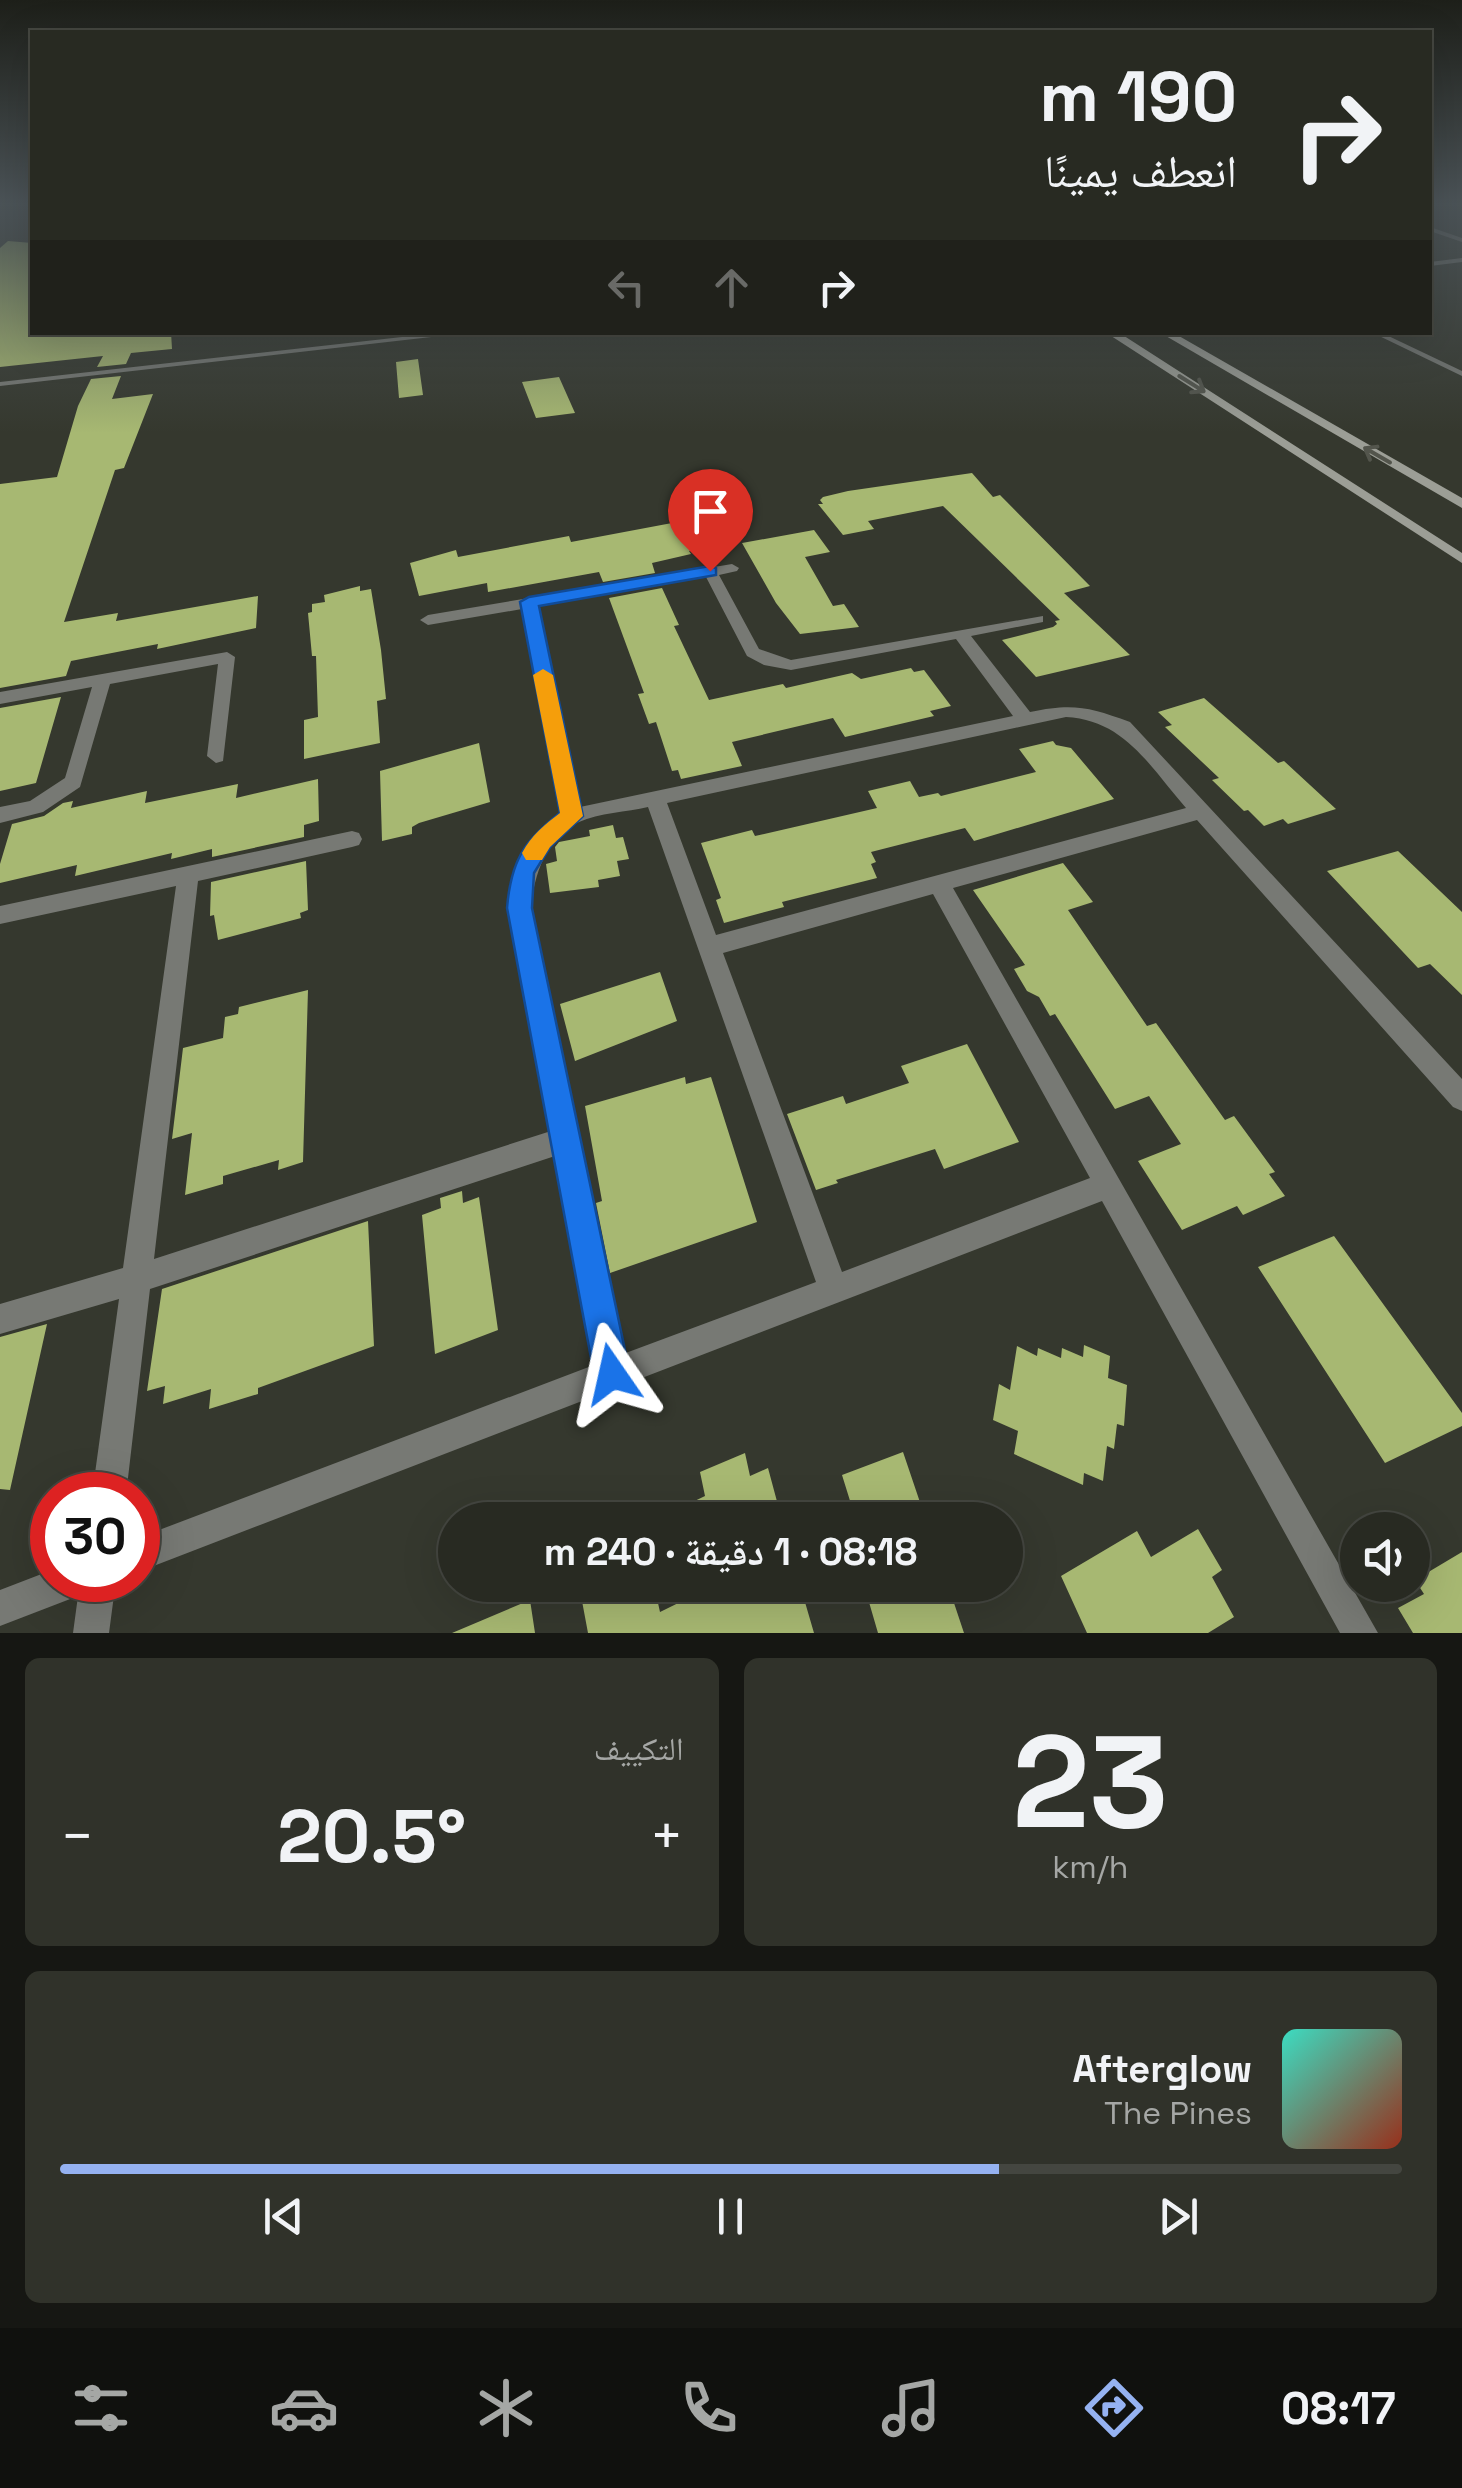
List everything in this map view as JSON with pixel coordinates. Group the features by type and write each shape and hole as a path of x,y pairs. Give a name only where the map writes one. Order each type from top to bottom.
{"main road":[{"path":"1115,335 1462,559"},
{"path":"1169,335 1462,504"},
{"path":"1252,396 1269,392"},
{"path":"1220,402 1236,398"}],"street":[{"path":"428,620 732,568"},
{"path":"710,571 753,652 770,661 813,663 1038,619"},
{"path":"529,602 572,816"},
{"path":"961,634 1026,720"},
{"path":"0,698 227,657 216,756"},
{"path":"0,814 36,807 73,782 103,678"},
{"path":"612,1374 520,908 522,872 542,840 572,816 1066,711 1086,712 1124,726 1462,1098"},
{"path":"655,798 834,1290"},
{"path":"710,947 1202,811"},
{"path":"0,915 352,839"},
{"path":"112,1472 188,874"},
{"path":"940,884 1360,1633"},
{"path":"0,1319 565,1140"},
{"path":"160,1547 1109,1185"},
{"path":"0,1608 30,1596"},
{"path":"91,1633 95,1602"}],"lane":[{"path":"0,384 438,335"},
{"path":"1380,335 1462,374"}],"building":[{"path":"0,280 30,280 30,335 171,335 172,349 131,353 126,364 97,367 103,356 0,367"},
{"path":"418,359 423,395 399,398 396,362"},
{"path":"121,376 112,399 153,394 124,468 115,470 64,622 118,613 116,621 258,596 256,628 157,649 158,644 71,661 66,676 0,688 0,484 57,477 78,406 91,379"},
{"path":"559,377 575,413 536,418 522,382"},
{"path":"972,473 993,497 1000,495 1090,586 1064,593 1130,655 1036,677 1002,640 1053,627 1060,620 943,506 868,521 874,529 843,535 818,504 823,504 823,497 848,491"},
{"path":"688,520 704,546 689,551 691,554 652,563 655,573 603,582 599,572 488,592 487,583 419,596 410,563 456,550 458,557 569,536 571,542"},
{"path":"814,530 830,552 805,557 833,606 844,604 859,627 800,634 776,603 742,543"},
{"path":"360,586 360,591 371,589 381,650 386,699 377,701 380,743 304,759 304,720 318,717 316,656 312,656 308,613 312,612 312,604 325,602 324,595"},
{"path":"662,588 679,625 674,626 709,700 852,673 861,679 911,668 914,672 924,670 951,706 930,711 934,716 845,737 833,718 732,742 742,766 681,779 678,770 672,771 656,722 649,724 638,694 644,693 609,598"},
{"path":"61,697 36,783 0,791 0,708"},
{"path":"1204,698 1278,763 1284,761 1336,809 1288,824 1283,819 1264,826 1248,810 1244,811 1212,780 1219,778 1165,727 1172,725 1158,712"},
{"path":"1053,741 1071,748 1114,799 974,841 965,828 871,852 877,878 782,902 784,907 724,923 716,900 721,898 701,843 752,830 755,836 877,808 868,791 910,781 919,797 938,793 941,796 1036,772 1019,749"},
{"path":"479,743 490,802 419,823 412,827 412,834 382,841 380,771"},
{"path":"318,779 319,821 304,825 304,837 212,857 212,849 171,859 172,853 75,876 77,865 0,883 0,864 12,824 44,816 63,803 73,801 71,808 147,791 145,803 238,784 236,798"},
{"path":"613,825 616,838 623,837 629,859 617,861 620,876 598,880 599,887 550,893 546,864 557,861 555,847 559,842 590,836 589,830"},
{"path":"1398,851 1462,912 1462,995 1430,964 1418,968 1327,871"},
{"path":"306,861 308,910 300,913 301,918 218,940 214,915 210,916 211,882"},
{"path":"1063,863 1093,902 1068,910 1147,1026 1156,1023 1225,1120 1234,1116 1275,1172 1269,1174 1285,1196 1243,1215 1237,1206 1182,1230 1138,1161 1181,1144 1149,1096 1115,1109 1055,1014 1050,1016 1039,997 1027,991 1014,969 1025,965 973,890"},
{"path":"660,972 677,1021 575,1061 560,1004"},
{"path":"308,990 303,1162 278,1170 279,1160 223,1176 223,1184 185,1195 192,1133 172,1139 183,1048 223,1038 225,1017 238,1014 239,1007"},
{"path":"967,1044 1019,1142 944,1169 935,1149 816,1190 787,1114 843,1096 846,1104 909,1083 901,1066"},
{"path":"685,1077 686,1084 711,1077 757,1222 610,1273 596,1203 602,1201 585,1106"},
{"path":"462,1191 463,1203 479,1197 498,1330 435,1354 422,1215 441,1208 440,1198"},
{"path":"368,1221 374,1346 258,1388 258,1394 209,1409 211,1389 163,1404 165,1386 147,1391 162,1289"},
{"path":"1334,1236 1462,1413 1462,1426 1385,1463 1258,1267"},
{"path":"47,1324 10,1490 0,1489 0,1337"},
{"path":"1084,1345 1110,1356 1108,1378 1127,1385 1124,1426 1117,1424 1114,1449 1107,1446 1103,1481 1084,1473 1083,1485 1014,1454 1018,1431 993,1420 999,1384 1010,1390 1017,1346 1037,1356 1038,1348 1061,1358 1062,1348 1083,1357"},
{"path":"903,1452 920,1502 850,1502 842,1475"},
{"path":"745,1453 750,1476 768,1468 777,1502 692,1502 705,1496 700,1472"},
{"path":"1198,1529 1222,1570 1212,1577 1234,1617 1208,1633 1087,1633 1061,1576 1137,1531 1151,1557"},
{"path":"1462,1552 1462,1633 1413,1633 1398,1608 1409,1602 1430,1602 1430,1571"},
{"path":"525,1602 530,1602 535,1633 452,1633"},
{"path":"582,1602 658,1602 660,1612 680,1602 805,1602 814,1633 588,1633"},
{"path":"869,1602 954,1602 964,1633 878,1633"}],"slow traffic":[{"path":"534,853 542,840 572,816 543,675"}],"route":[{"path":"612,1374 520,908 522,872 542,840 572,816 529,602 710,571"}]}
